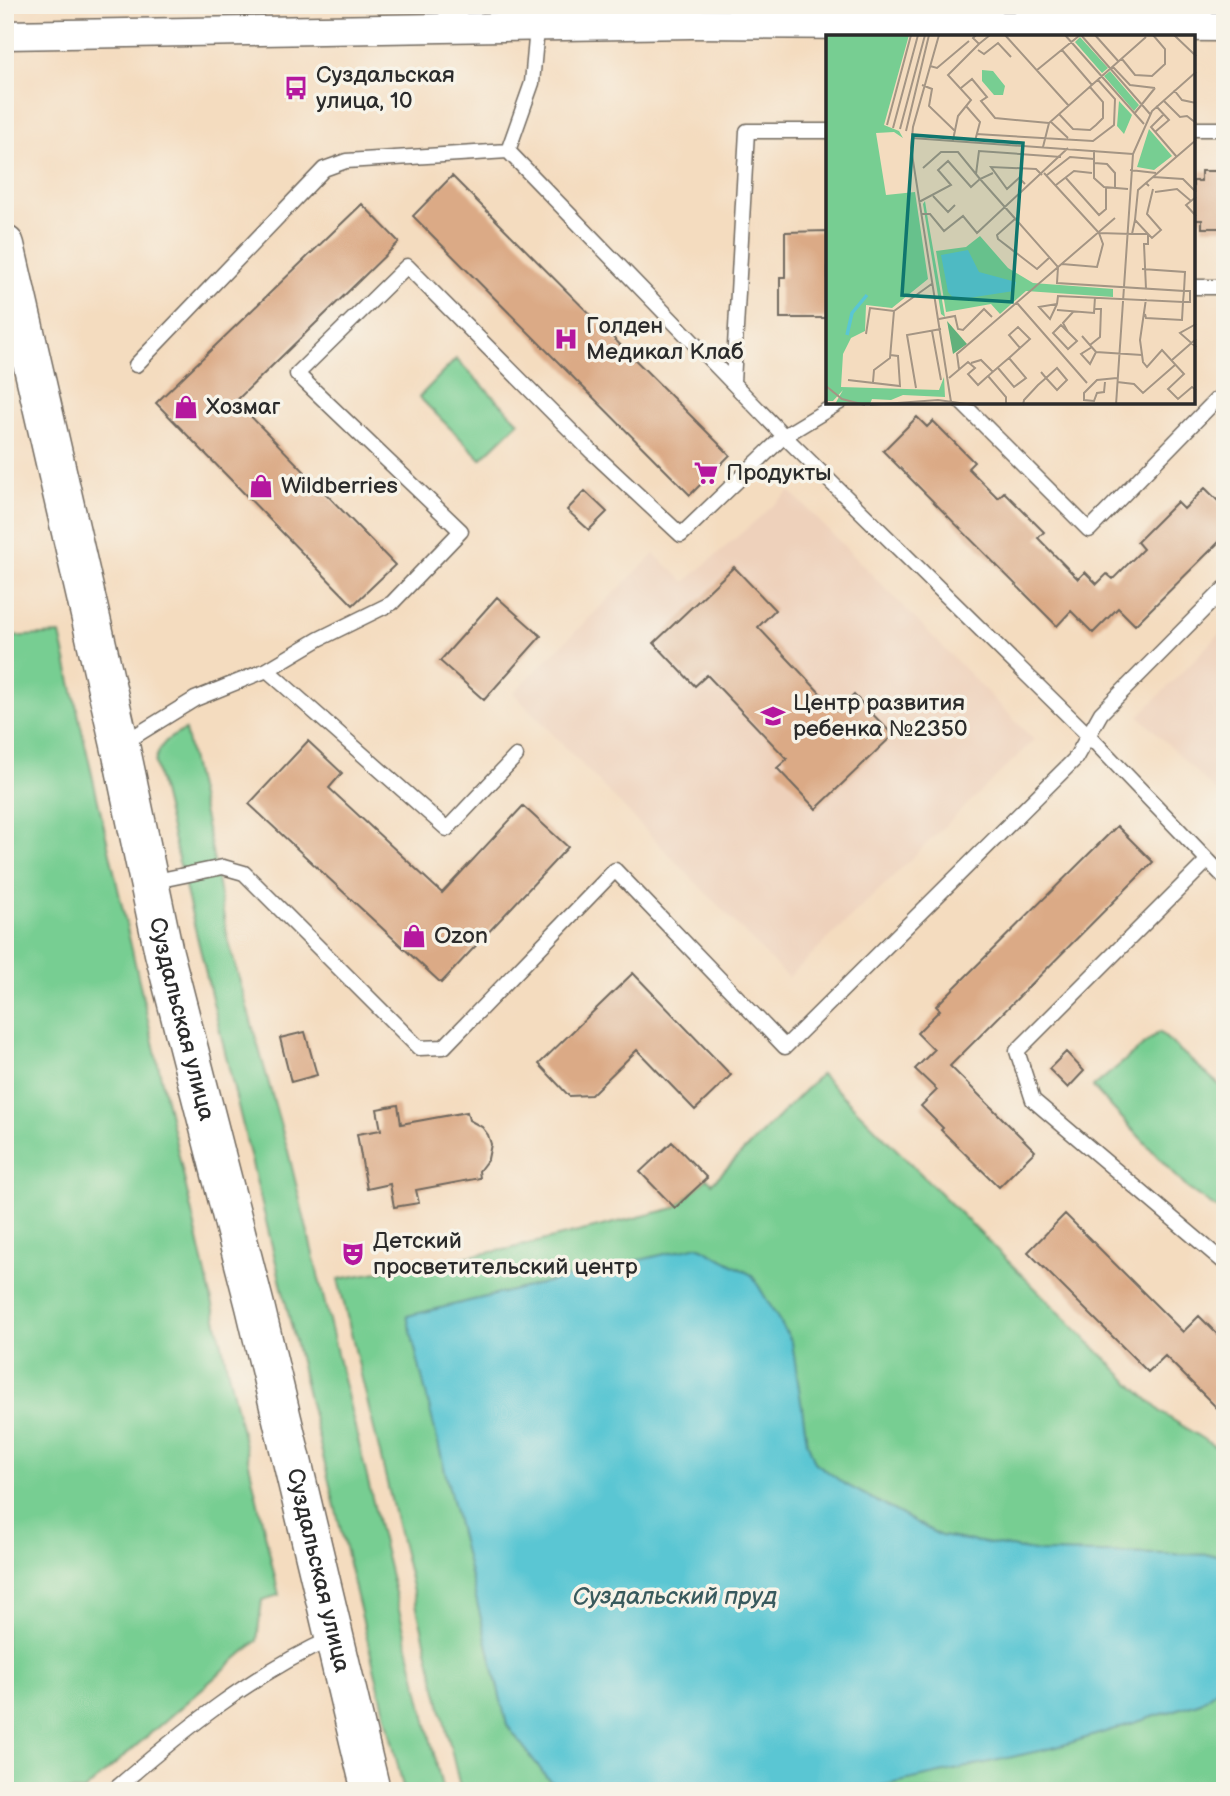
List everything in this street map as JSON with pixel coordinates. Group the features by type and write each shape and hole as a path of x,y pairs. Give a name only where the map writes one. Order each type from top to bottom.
{"street":[{"path":"5,35 446,16 537,27 692,15 1225,27"},
{"name":"Суздальская улица","path":"5,245 120,746 164,953 255,1306 372,1791"}],"lane":[{"path":"509,151 532,82 537,27"},
{"path":"1195,129 1225,129"},
{"path":"733,382 747,131 826,131"},
{"path":"136,366 324,169 346,161 509,151 784,436 1088,736 1225,877"},
{"path":"120,746 195,699 267,670 319,639 392,603 461,531 297,374 407,266 592,452 681,535 784,436 837,404"},
{"path":"1195,287 1225,286"},
{"path":"963,404 1089,530 1222,399"},
{"path":"149,883 223,867 244,873 419,1048 443,1047 615,870 785,1047 1074,759 1101,713 1225,588"},
{"path":"267,670 447,829 516,756"},
{"path":"1207,861 1017,1051 1033,1100 1225,1264"},
{"path":"113,1791 160,1751 259,1677 300,1653 335,1638"}],"shaded area":[{"name":"Центр развития ребенка №2350","path":"790,491 1034,740 788,978 513,693 654,554 685,582"},
{"path":"1225,628 1225,800 1139,716"}],"green space":[{"path":"456,359 519,422 481,459 419,397"},
{"path":"60,634 279,1595 262,1600 257,1641 84,1791 5,1791 5,637"},
{"path":"185,730 212,851 228,940 288,1151 443,1791 404,1791 155,763 165,742"},
{"path":"1159,1032 1225,1090 1225,1214 1187,1188 1093,1087"},
{"path":"821,1074 1162,1413 1225,1453 1225,1791 461,1791 338,1279 509,1249 675,1208 707,1178 712,1183"}],"water":[{"name":"Суздальский пруд","path":"698,1246 752,1275 792,1342 807,1441 815,1462 843,1483 941,1536 1041,1552 1225,1555 1225,1683 1201,1702 1057,1747 859,1791 563,1791 548,1779 507,1725 407,1316"}],"building":[{"path":"1201,171 1225,171 1225,228 1202,228 1202,220 1195,220 1195,181 1201,181"},
{"path":"452,176 730,455 690,495 413,216"},
{"path":"362,204 399,242 236,401 395,565 353,605 156,403"},
{"path":"826,231 826,318 780,318 780,277 785,277 785,232"},
{"path":"917,417 927,427 933,421 974,462 968,468 998,498 1004,492 1044,532 1038,538 1078,579 1085,572 1097,584 1107,574 1113,579 1143,549 1137,542 1177,502 1184,509 1205,488 1225,508 1225,536 1135,625 1118,608 1093,633 1071,611 1057,626 883,451"},
{"path":"585,491 607,512 589,530 567,510"},
{"path":"734,567 775,610 758,627 837,711 854,695 893,735 816,809 777,768 787,759 707,675 695,686 654,643"},
{"path":"497,597 541,636 484,700 440,661"},
{"path":"308,741 342,773 329,788 442,893 523,806 568,847 441,983 249,804"},
{"path":"1117,826 1153,862 950,1066 1035,1151 999,1187 941,1130 943,1128 921,1106 937,1090 915,1069 934,1050 917,1033 940,1010 936,1006"},
{"path":"633,973 731,1075 695,1110 637,1050 591,1095 569,1096 539,1064"},
{"path":"305,1032 317,1075 291,1082 280,1038"},
{"path":"1066,1052 1084,1071 1068,1088 1049,1069"},
{"path":"398,1105 401,1124 467,1112 469,1120 482,1127 491,1144 488,1159 479,1171 480,1178 416,1190 419,1203 394,1207 390,1184 367,1189 357,1134 381,1130 377,1109"},
{"path":"672,1142 707,1178 675,1208 640,1172"},
{"path":"1065,1214 1183,1332 1199,1316 1225,1342 1225,1416 1165,1356 1148,1372 1028,1252"}],"place":[{"name":"Суздальская улица, 10","path":"296,88"},
{"name":"Голден Медикал Клаб","path":"566,339"},
{"name":"Хозмаг","path":"186,407"},
{"name":"Продукты","path":"706,473"},
{"name":"Wildberries","path":"261,486"},
{"name":"Центр развития ребенка №2350","path":"773,716"},
{"name":"Ozon","path":"414,936"},
{"name":"Детский просветительский центр","path":"353,1254"}]}
